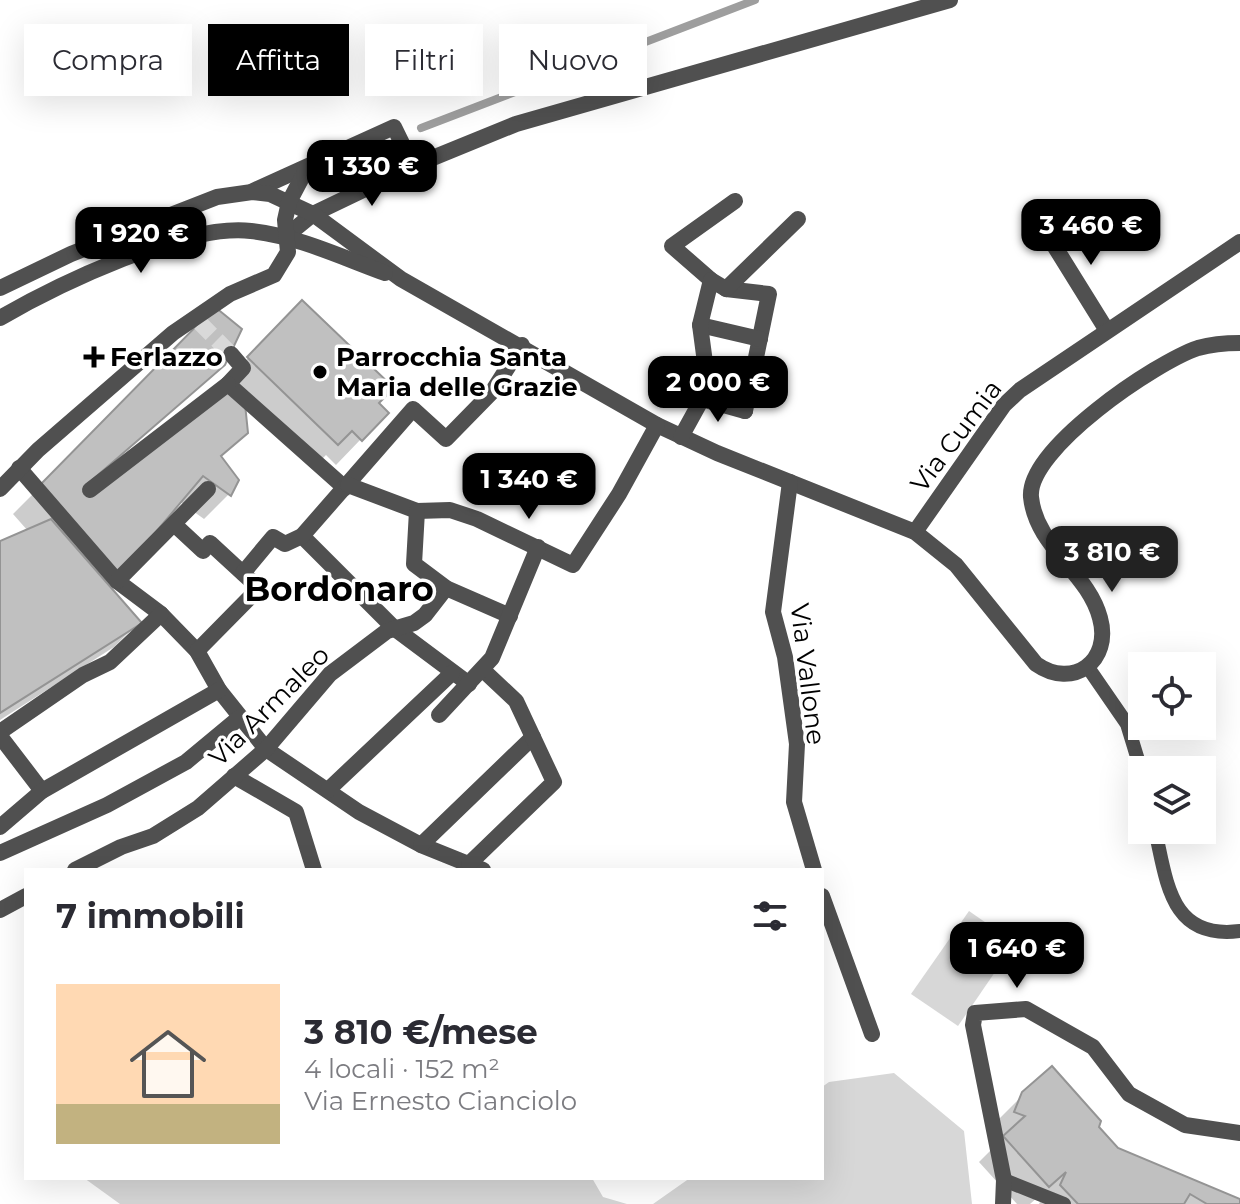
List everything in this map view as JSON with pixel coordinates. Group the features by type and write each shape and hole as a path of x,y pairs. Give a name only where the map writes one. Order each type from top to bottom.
{"street":[{"path":"285,237 313,214 413,166 516,124 950,0"},
{"path":"0,288 71,254 188,208 226,195 252,192 394,127 413,166"},
{"path":"0,489 19,468 115,382 250,283 274,275 288,252 285,237 289,202 307,168"},
{"path":"252,192 289,202 313,214 401,279 522,345 657,425 915,532 956,565 1036,664 1048,673 1063,676 1087,666 1100,648 1101,619 1088,592 1041,529 1031,497 1032,479 1040,464 1066,436 1143,379 1196,349 1240,343"},
{"path":"702,399 745,411 769,294 718,284 672,246 735,201"},
{"path":"681,437 702,399 706,370 700,325 718,284 798,219"},
{"path":"1042,226 1106,329"},
{"path":"0,318 83,274 197,236 250,230 285,237 401,279"},
{"name":"Via Cumia","path":"915,532 1004,405 1036,377 1240,242"},
{"path":"700,325 760,339"},
{"path":"243,573 273,537 285,544 302,536 413,409 446,439 492,392 522,345"},
{"path":"90,490 228,384 243,368 231,354"},
{"path":"228,384 346,487 417,511 450,510 573,565 619,494 657,425"},
{"path":"19,468 117,581 161,614 197,651 219,690 266,749 421,845 476,867 554,782 516,701 483,670"},
{"name":"Via Vallone","path":"790,482 773,606 797,744 794,802 813,868"},
{"path":"117,581 208,489"},
{"path":"417,511 414,564 446,588 510,616"},
{"path":"175,525 203,551 210,543 259,588 197,651"},
{"path":"302,536 394,628 469,684"},
{"path":"439,715 483,670 510,616 538,547"},
{"name":"Via Armaleo","path":"94,866 176,824 266,749 330,674 394,628 414,623 425,615 446,588"},
{"path":"42,791 0,734 83,675 110,662 161,614"},
{"path":"328,790 452,673"},
{"path":"0,827 42,791 219,690"},
{"path":"0,853 107,805 186,762 239,718"},
{"path":"421,845 533,737"},
{"path":"234,776 296,812 313,868"},
{"path":"0,910 24,897"},
{"path":"824,902 872,1034"},
{"path":"1003,1204 1004,1180 973,1025 975,1013 1026,1009 1093,1047 1129,1094 1185,1125 1240,1133"}],"lane":[{"path":"1087,666 1127,724 1137,756"},
{"path":"1159,844 1176,906 1197,926 1212,932 1240,931"},
{"path":"1004,1180 1064,1204"}],"shaded area":[{"path":"969,911 1015,943 958,1026 911,994"},
{"path":"894,1073 964,1131 972,1204 653,1204 687,1180 824,1180 824,1086 829,1082"},
{"path":"87,1180 593,1180 603,1197 627,1204 120,1204"}],"building":[{"name":"Parrocchia Santa Maria delle Grazie","path":"302,300 394,388 379,403 389,413 362,441 352,431 338,445 247,357"},
{"path":"215,307 242,329 225,365 84,487 227,387 245,404 248,433 221,456 239,480 231,496 203,476 118,577 37,488"},
{"path":"51,519 142,623 0,713 0,541"},
{"path":"1052,1066 1101,1121 1099,1127 1118,1148 1240,1199 1240,1204 1207,1204 1190,1194 1184,1204 1078,1204 1060,1185 1066,1172 1049,1187 1003,1136 1025,1116 1014,1112 1022,1092"}],"waterway":[{"path":"421,128 755,0"}],"tunnel":[{"path":"200,323 231,354"}],"place":[{"name":"Ferlazzo","path":"94,357"},
{"name":"Parrocchia Santa Maria delle Grazie","path":"320,372"}],"district":[{"name":"Bordonaro","path":"339,589"}]}
